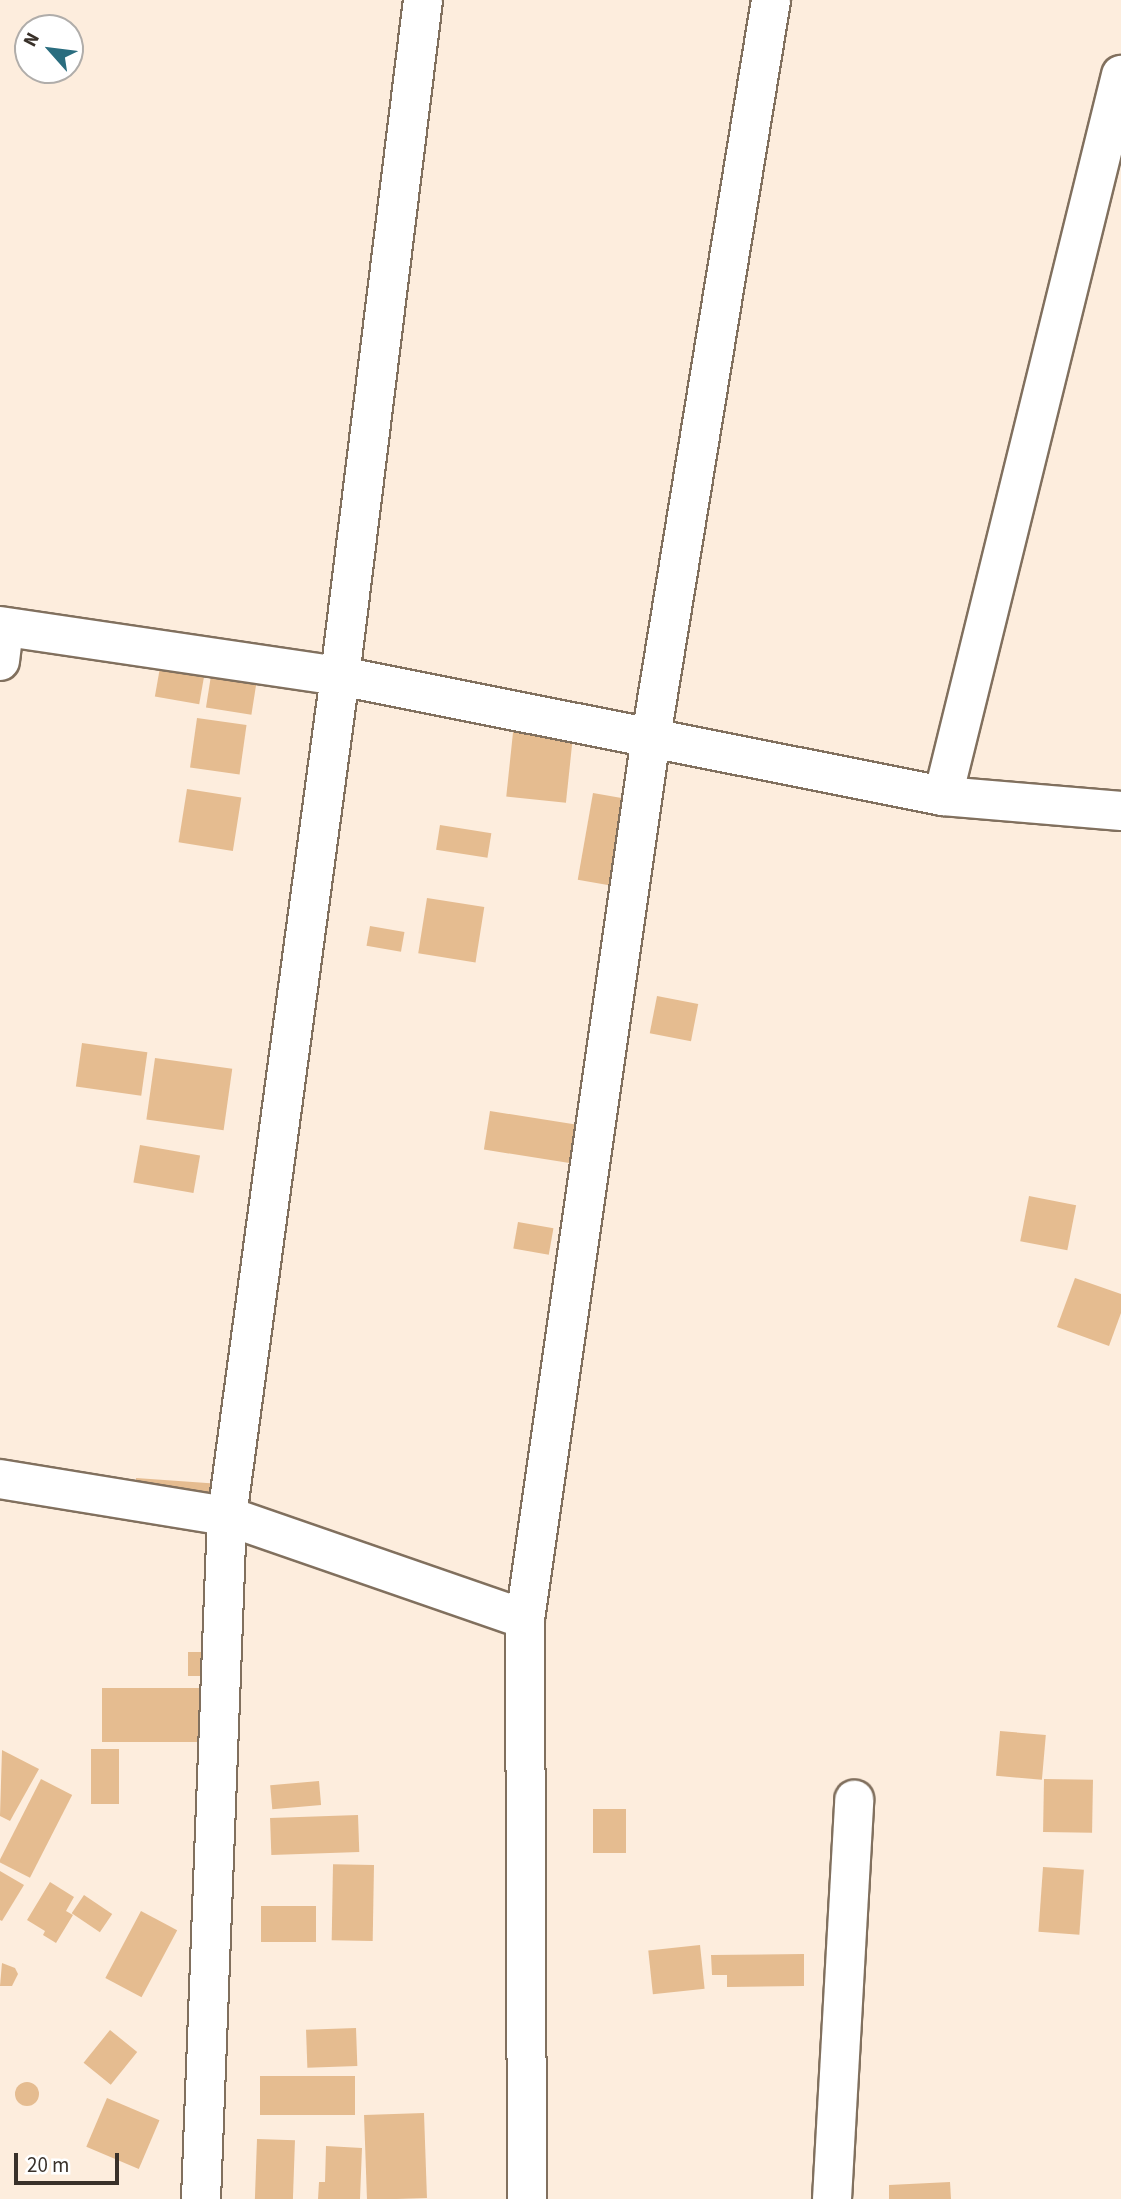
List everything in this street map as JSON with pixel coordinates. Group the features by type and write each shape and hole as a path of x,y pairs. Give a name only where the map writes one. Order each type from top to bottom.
{"street":[{"path":"201,2199 227,1516 340,676 423,0"},
{"path":"527,2199 525,1619 651,737 771,0"},
{"path":"943,796 1121,75"},
{"path":"1,638 340,676 943,796 1121,811"},
{"path":"0,1479 227,1516 525,1619"},
{"path":"832,2199 854,1800"}],"building":[{"path":"162,656 206,664 199,704 155,696"},
{"path":"213,663 258,670 251,715 206,707"},
{"path":"197,718 247,725 240,774 190,768"},
{"path":"514,723 574,729 566,803 506,797"},
{"path":"187,789 241,798 233,851 179,842"},
{"path":"593,793 637,801 622,887 578,880"},
{"path":"440,825 491,833 487,858 436,850"},
{"path":"427,898 484,907 476,962 418,953"},
{"path":"370,926 404,932 401,952 367,946"},
{"path":"657,996 698,1004 691,1041 650,1033"},
{"path":"82,1043 147,1052 141,1096 76,1087"},
{"path":"155,1058 232,1069 224,1130 146,1119"},
{"path":"490,1111 590,1127 584,1165 484,1150"},
{"path":"140,1145 200,1156 193,1193 133,1182"},
{"path":"1029,1196 1076,1205 1067,1250 1020,1241"},
{"path":"518,1222 553,1228 549,1255 513,1249"},
{"path":"1075,1278 1121,1294 1121,1313 1109,1346 1057,1327"},
{"path":"136,1478 214,1483 212,1506 134,1501"},
{"path":"188,1652 219,1652 219,1676 188,1676"},
{"path":"102,1688 201,1688 201,1742 102,1742"},
{"path":"1000,1731 1046,1735 1042,1780 996,1776"},
{"path":"91,1749 119,1749 119,1804 91,1804"},
{"path":"2,1750 39,1769 10,1821 0,1816"},
{"path":"41,1779 72,1795 30,1878 0,1862 0,1859"},
{"path":"1044,1779 1093,1780 1092,1833 1043,1832"},
{"path":"319,1781 321,1805 272,1809 270,1785"},
{"path":"593,1809 626,1809 626,1853 593,1853"},
{"path":"358,1815 359,1852 271,1855 270,1818"},
{"path":"333,1864 374,1865 373,1941 332,1940"},
{"path":"1043,1867 1084,1870 1079,1935 1038,1932"},
{"path":"0,1871 24,1885 2,1921 0,1920"},
{"path":"50,1882 74,1897 66,1911 73,1915 56,1943 43,1935 45,1931 27,1920"},
{"path":"84,1895 112,1914 100,1932 72,1913"},
{"path":"261,1906 316,1906 316,1942 261,1942"},
{"path":"141,1911 177,1930 142,1997 105,1978"},
{"path":"700,1945 705,1989 653,1994 648,1950"},
{"path":"804,1954 804,1986 727,1987 727,1975 712,1975 711,1955"},
{"path":"2,1963 15,1968 18,1974 12,1986 0,1986"},
{"path":"356,2028 357,2066 307,2068 306,2030"},
{"path":"110,2030 137,2052 111,2085 84,2063"},
{"path":"260,2076 355,2076 355,2115 260,2115"},
{"path":"27,2082 38,2089 39,2094 32,2105 27,2106 16,2099 15,2094 22,2083"},
{"path":"107,2098 159,2120 139,2169 86,2147"},
{"path":"424,2113 427,2198 367,2199 364,2115"},
{"path":"257,2139 295,2140 293,2199 255,2199"},
{"path":"326,2146 362,2148 360,2199 318,2199 319,2182 325,2182"},
{"path":"950,2182 951,2199 889,2199 889,2185"}]}
